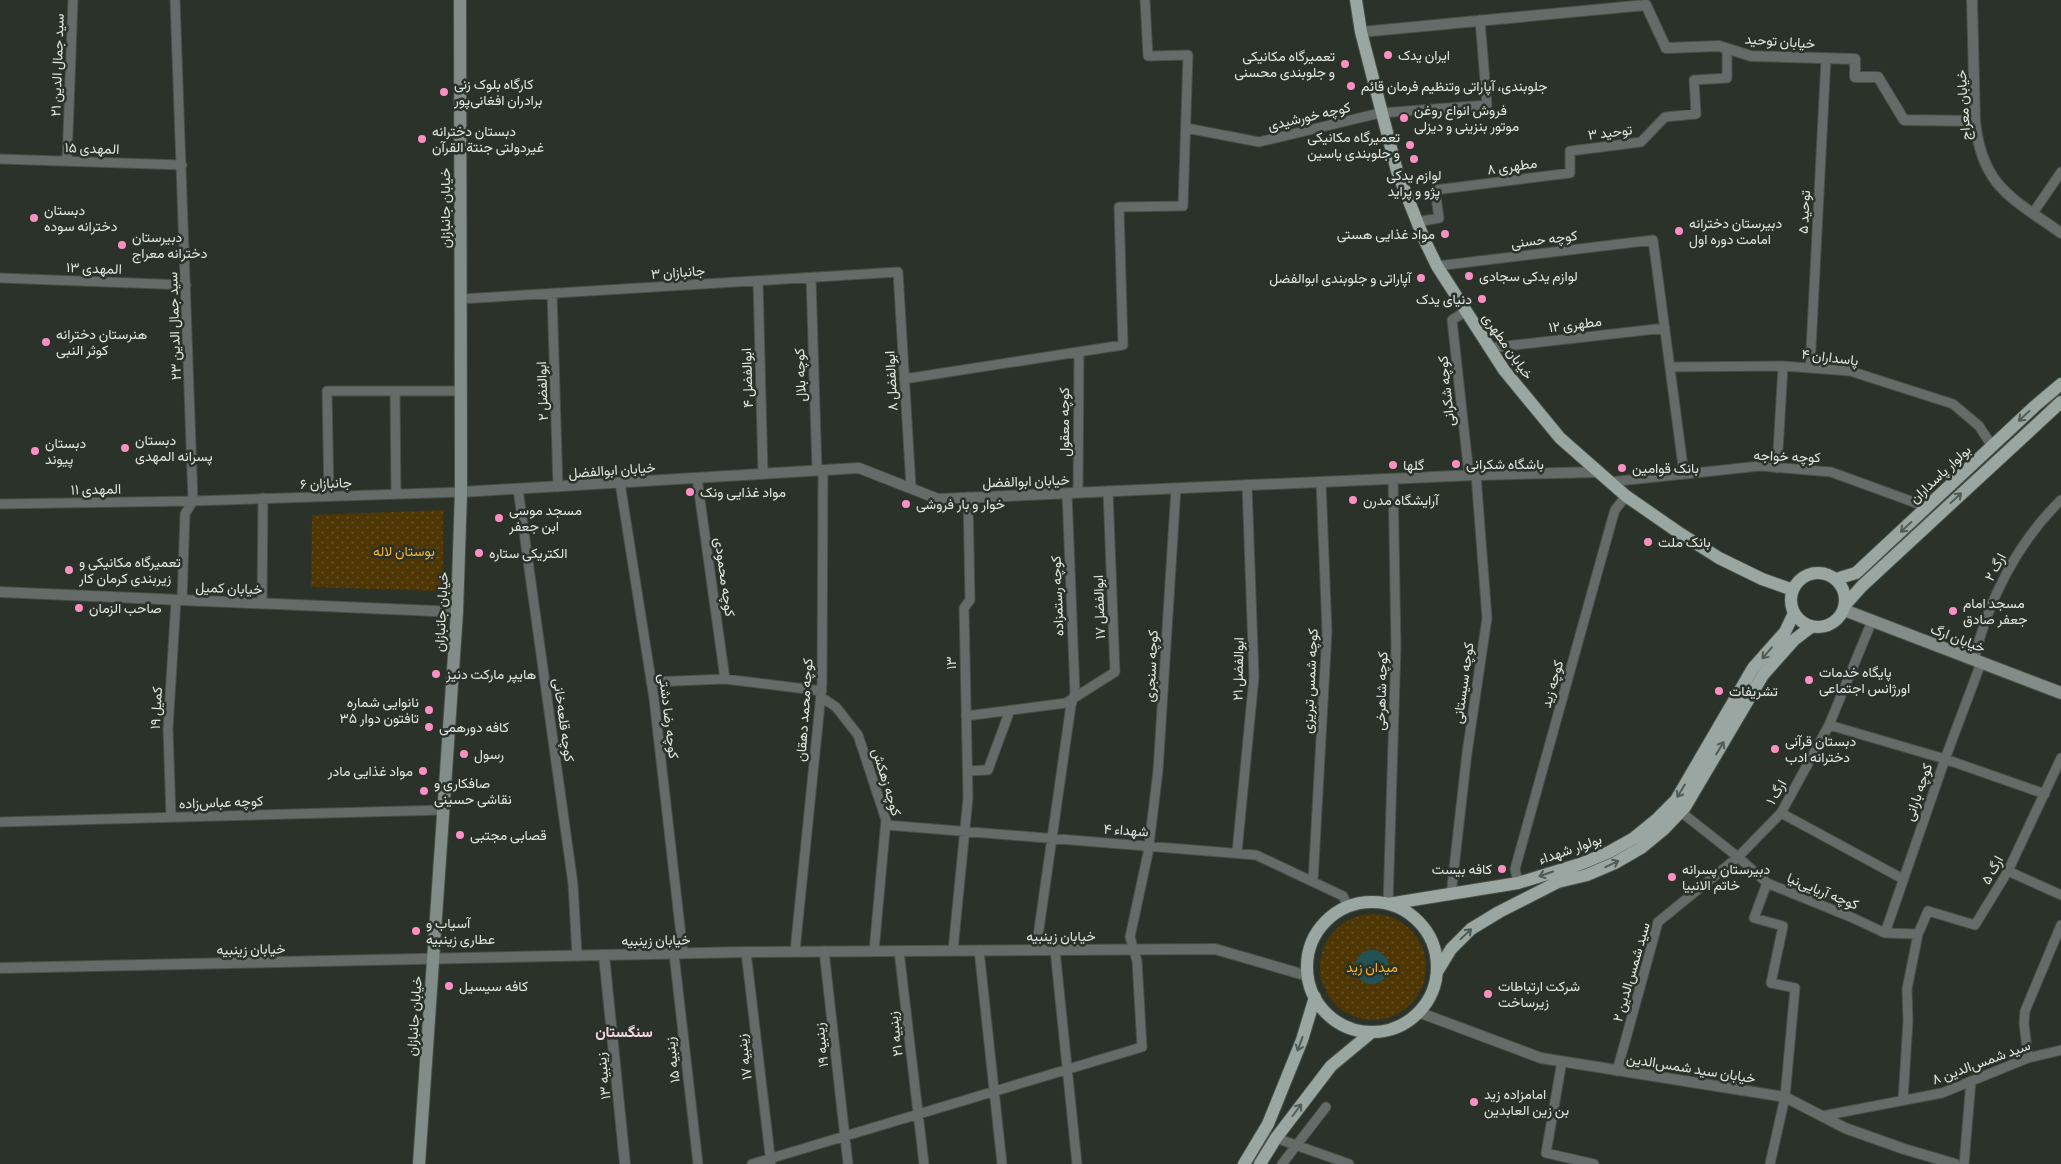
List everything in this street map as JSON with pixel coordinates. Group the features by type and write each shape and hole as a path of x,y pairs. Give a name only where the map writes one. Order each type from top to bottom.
{"main road":[{"name":"خیابان جانبازان","path":"419,1164 456,612 461,492 460,0"},
{"name":"خیابان مطهری","path":"1356,0 1360,32 1396,172 1437,266 1504,370 1560,438 1626,496 1719,558 1762,579 1793,590"},
{"name":"بولوار پاسداران","path":"1836,579 1856,573 2061,384"},
{"name":"بولوار پاسداران","path":"1844,607 1862,586 2060,404"},
{"path":"1814,573 1825,574 1836,579 1845,593 1844,607 1838,620 1828,626 1811,627 1801,622 1794,613 1791,602 1793,590 1803,577 1814,573"},
{"name":"خیابان ارگ","path":"1844,607 1872,621 2061,693"},
{"name":"بولوار شهداء","path":"1388,904 1518,883 1583,863 1609,852 1634,838 1676,800 1753,668 1784,632 1794,613"},
{"name":"بولوار شهداء","path":"1437,972 1451,949 1471,930 1498,912 1558,882 1587,875 1615,863 1644,845 1664,829 1685,807 1763,675 1794,640 1811,627"},
{"path":"1369,902 1388,904 1409,914 1425,929 1434,950 1437,972 1431,994 1418,1012 1407,1022 1394,1028 1372,1032 1349,1028 1336,1021 1324,1010 1315,997 1308,976 1309,955 1316,936 1329,919 1348,907 1369,902"},
{"path":"1244,1164 1268,1124 1302,1040 1315,997"},
{"path":"1260,1164 1276,1138 1331,1066 1372,1032"}],"street":[{"name":"سید جمال الدین ۲۱","path":"67,162 74,0"},
{"name":"سید جمال الدین ۲۳","path":"175,0 193,501"},
{"path":"904,379 1123,344 1119,207 1183,206 1188,54 1148,56 1145,0"},
{"name":"خیابان معراج","path":"1972,0 1976,121 1980,151 1993,178 2002,190 2061,232"},
{"name":"خیابان توحید","path":"1360,32 1646,4 1666,48 1719,46 1751,56 1855,59 1855,77 1878,77 1904,120 1976,121"},
{"name":"کوچه خورشیدی","path":"1186,128 1259,142 1380,113 1486,105 1480,20"},
{"name":"توحید ۳","path":"1570,152 1641,142 1665,117 1696,114 1694,80 1727,78 1727,49"},
{"name":"توحید ۵","path":"1810,368 1826,58"},
{"name":"مطهری ۸","path":"1417,222 1439,218 1435,190 1570,172 1570,152"},
{"name":"المهدی ۱۵","path":"0,160 182,165"},
{"path":"2033,213 2061,172"},
{"name":"کوچه حسنی","path":"1437,266 1654,240 1665,328"},
{"name":"جانبازان ۳","path":"460,299 898,272"},
{"name":"ابوالفضل ۸","path":"898,272 911,487"},
{"name":"المهدی ۱۳","path":"0,278 186,285"},
{"name":"کوچه بلال","path":"811,278 820,471"},
{"name":"ابوالفضل ۴","path":"758,281 763,474"},
{"name":"ابوالفضل ۲","path":"552,294 558,487"},
{"name":"کوچه شکرانی","path":"1466,311 1452,320 1472,475"},
{"path":"1665,328 1684,474"},
{"name":"مطهری ۱۲","path":"1489,348 1665,328"},
{"name":"کوچه معقول","path":"1072,493 1079,352"},
{"path":"1777,468 1782,366"},
{"name":"پاسداران ۴","path":"1670,367 1782,366 1850,371 1954,404 1979,426 1992,446"},
{"path":"328,496 328,391 461,391"},
{"path":"395,391 396,494"},
{"name":"کوچه خواجه","path":"1610,482 1760,466 1831,472 1928,507"},
{"name":"خیابان ابوالفضل","path":"461,492 859,468 938,499 1472,475 1599,472"},
{"name":"کوچه محمد دهقان","path":"795,951 821,694 820,471"},
{"name":"کوچه سیستانی","path":"1451,895 1467,753 1487,618 1472,475"},
{"name":"کوچه محمودی","path":"697,478 725,679"},
{"name":"کوچه شاهرخی","path":"1388,904 1396,646 1393,479"},
{"name":"کوچه شمس تبریزی","path":"1313,882 1327,631 1321,482"},
{"name":"کوچه رضا دشتی","path":"620,483 651,682 678,953"},
{"name":"ابوالفضل ۲۱","path":"1237,852 1254,677 1246,485"},
{"name":"کوچه سنجری","path":"1068,1070 1142,1047 1137,961 1130,937 1148,854 1158,771 1176,488"},
{"name":"کوچه قلعه‌خانی","path":"518,489 573,884 577,956"},
{"name":"ابوالفضل ۱۷","path":"1073,698 1115,672 1108,491"},
{"name":"جانبازان ۶","path":"193,501 461,492"},
{"name":"کوچه رستمزاده","path":"1036,950 1073,698 1072,493"},
{"name":"کوچه زید","path":"1518,883 1515,869 1516,864 1612,520 1615,510 1626,496"},
{"name":"۱۳","path":"953,950 968,798 964,608 970,600 968,497"},
{"path":"262,604 263,498"},
{"name":"ارگ ۲","path":"1978,661 1987,616 2004,578 2026,542 2061,500"},
{"name":"المهدی ۱۱","path":"0,504 193,501"},
{"name":"کمیل ۱۹","path":"171,817 168,729 185,514 193,501"},
{"name":"خیابان کمیل","path":"0,592 456,612"},
{"name":"ارگ ۱","path":"1738,857 1782,813 1829,725 1872,621"},
{"name":"کوچه بارانی","path":"1884,932 1978,661"},
{"path":"651,682 725,679 821,694"},
{"name":"کوچه زهکش","path":"821,694 836,707 858,735 886,825 874,951"},
{"path":"966,716 1066,703 1073,698"},
{"path":"968,771 988,770 1010,710"},
{"path":"1829,725 1945,759 2045,794"},
{"name":"ارگ ۵","path":"1918,934 1928,911 1975,925 2008,871 2061,758"},
{"name":"کوچه عباس‌زاده","path":"0,822 443,810"},
{"name":"کوچه آریایی‌نیا","path":"1680,812 1738,857 1766,882 1884,932 1918,934"},
{"path":"1782,813 1903,879"},
{"name":"شهداء ۴","path":"886,825 1256,855 1343,896 1348,907"},
{"name":"سید شمس‌الدین ۲","path":"1617,1071 1658,922 1738,857"},
{"path":"2008,871 2061,895"},
{"path":"1766,882 1754,918 1783,926 1771,983 1795,988 1785,1097 1770,1164"},
{"path":"2028,1058 2024,1023 2025,1011 2061,925"},
{"path":"1903,1100 1908,1021 1907,989 1918,934"},
{"name":"خیابان زینبیه","path":"0,968 795,951 1215,949 1308,976"},
{"path":"979,950 1002,1164"},
{"path":"1056,950 1077,1164"},
{"name":"زینبیه ۱۹","path":"824,951 848,1164"},
{"name":"زینبیه ۲۱","path":"900,951 924,1164"},
{"name":"زینبیه ۱۷","path":"746,952 770,1161"},
{"name":"زینبیه ۱۵","path":"678,953 698,1164"},
{"name":"زینبیه ۱۳","path":"604,955 625,1164"},
{"name":"خیابان سید شمس‌الدین","path":"1418,1012 1541,1058 1785,1097 1845,1128 1904,1149 1956,1164"},
{"name":"سید شمس‌الدین ۸","path":"1822,1116 1942,1093 2028,1058 2061,1050"},
{"path":"1562,1061 1546,1153 1594,1164"},
{"path":"752,1164 770,1161 845,1136 1068,1070"},
{"path":"1964,1164 1971,1081"},
{"path":"1282,1164 1326,1107"},
{"path":"1276,1138 1349,1164"}],"green space":[{"name":"بوستان لاله","path":"443,510 443,584 438,591 311,587 312,515"},
{"name":"میدان زید","path":"1373,914 1393,918 1410,930 1422,947 1426,967 1422,987 1410,1004 1393,1016 1373,1020 1353,1016 1336,1004 1324,987 1320,967 1324,947 1336,930 1353,918"}],"water":[{"path":"1372,950 1384,955 1389,967 1384,979 1372,984 1360,979 1355,967 1360,955"}],"place":[{"name":"ایران یدک","path":"1388,55"},
{"name":"تعمیرگاه مکانیکی و جلوبندی محسنی","path":"1345,64"},
{"name":"جلوبندی، آپاراتی وتنظیم فرمان قائم","path":"1351,86"},
{"name":"کارگاه بلوک زنی برادران افغانی‌پور","path":"444,92"},
{"name":"فروش انواع روغن موتور بنزینی و دیزلی","path":"1404,118"},
{"name":"دبستان دخترانه غیردولتی جنتة القرآن","path":"422,139"},
{"name":"تعمیرگاه مکانیکی و جلوبندی یاسین","path":"1410,145"},
{"name":"لوازم یدکی پژو و پراید","path":"1414,159"},
{"name":"دبستان دخترانه سوده","path":"34,218"},
{"name":"دبیرستان دخترانه امامت دوره اول","path":"1679,231"},
{"name":"مواد غذایی هستی","path":"1445,234"},
{"name":"دبیرستان دخترانه معراج","path":"122,245"},
{"name":"لوازم یدکی سجادی","path":"1469,276"},
{"name":"آپاراتی و جلوبندی ابوالفضل","path":"1421,278"},
{"name":"دنیای یدک","path":"1482,299"},
{"name":"هنرستان دخترانه کوثر النبی","path":"46,342"},
{"name":"دبستان پسرانه المهدی","path":"125,448"},
{"name":"دبستان پیوند","path":"35,451"},
{"name":"باشگاه شکرانی","path":"1456,464"},
{"name":"گلها","path":"1393,465"},
{"name":"بانک قوامین","path":"1622,468"},
{"name":"مواد غذایی ونک","path":"690,492"},
{"name":"آرایشگاه مدرن","path":"1353,500"},
{"name":"خوار و بار فروشی","path":"906,504"},
{"name":"مسجد موسی ابن جعفر","path":"499,518"},
{"name":"بانک ملت","path":"1648,542"},
{"name":"الکتریکی ستاره","path":"479,553"},
{"name":"تعمیرگاه مکانیکی و زیربندی کرمان کار","path":"69,570"},
{"name":"صاحب الزمان","path":"79,608"},
{"name":"مسجد امام جعفر صادق","path":"1953,611"},
{"name":"هایپر مارکت دنیز","path":"436,674"},
{"name":"پایگاه خدمات اورژانس اجتماعی","path":"1809,680"},
{"name":"تشریفات","path":"1719,691"},
{"name":"نانوایی شماره ۳۵ تافتون دوار","path":"429,710"},
{"name":"کافه دورهمی","path":"429,727"},
{"name":"دبستان قرآنی دخترانه ادب","path":"1775,749"},
{"name":"رسول","path":"464,754"},
{"name":"مواد غذایی مادر","path":"423,771"},
{"name":"صافکاری و نقاشی حسینی","path":"424,791"},
{"name":"قصابی مجتبی","path":"460,835"},
{"name":"کافه بیست","path":"1502,869"},
{"name":"دبیرستان پسرانه خاتم الانبیا","path":"1672,877"},
{"name":"آسیاب و عطاری زینبیه","path":"416,931"},
{"name":"کافه سیسیل","path":"449,986"},
{"name":"شرکت ارتباطات زیرساخت","path":"1488,994"},
{"name":"امامزاده زید بن زین العابدین","path":"1474,1102"}],"district":[{"name":"سنگستان","path":"624,1032"}]}
